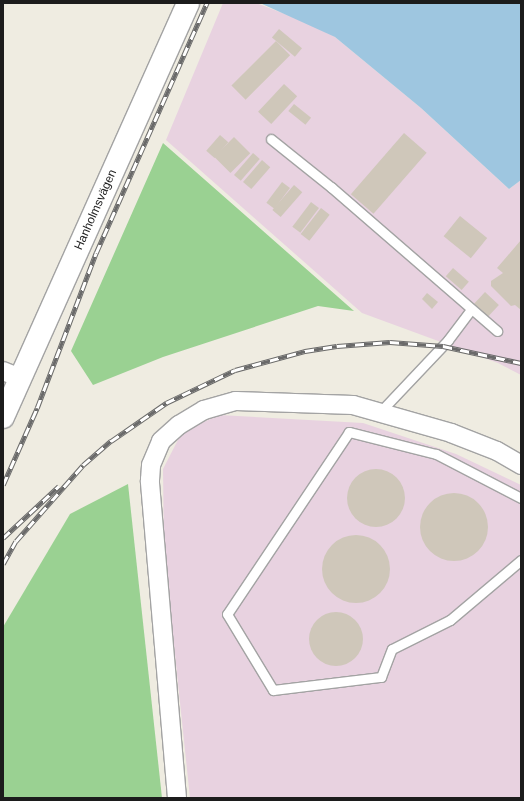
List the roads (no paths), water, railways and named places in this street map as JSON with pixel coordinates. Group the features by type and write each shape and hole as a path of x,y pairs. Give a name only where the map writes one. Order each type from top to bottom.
{"street":[{"name":"Hanholmsvägen","path":"3,417 12,375 188,3"},
{"path":"177,798 150,480 151,465 161,441 179,425 204,410 236,401 353,405 451,433 497,451 521,464"}],"lane":[{"path":"271,139 331,187 497,331"},
{"path":"380,412 448,340 471,310"},
{"path":"521,498 436,454 349,432 227,614 273,690 382,677 392,649 450,620 521,560"}],"water":[{"path":"260,3 521,3 521,180 509,189 421,108 335,37"}],"railway":[{"path":"3,485 37,408 96,253 207,3"},
{"path":"3,564 16,541 83,465 111,441 166,403 235,370 305,351 337,346 390,342 443,346 521,363"},
{"path":"3,538 59,486"}]}
